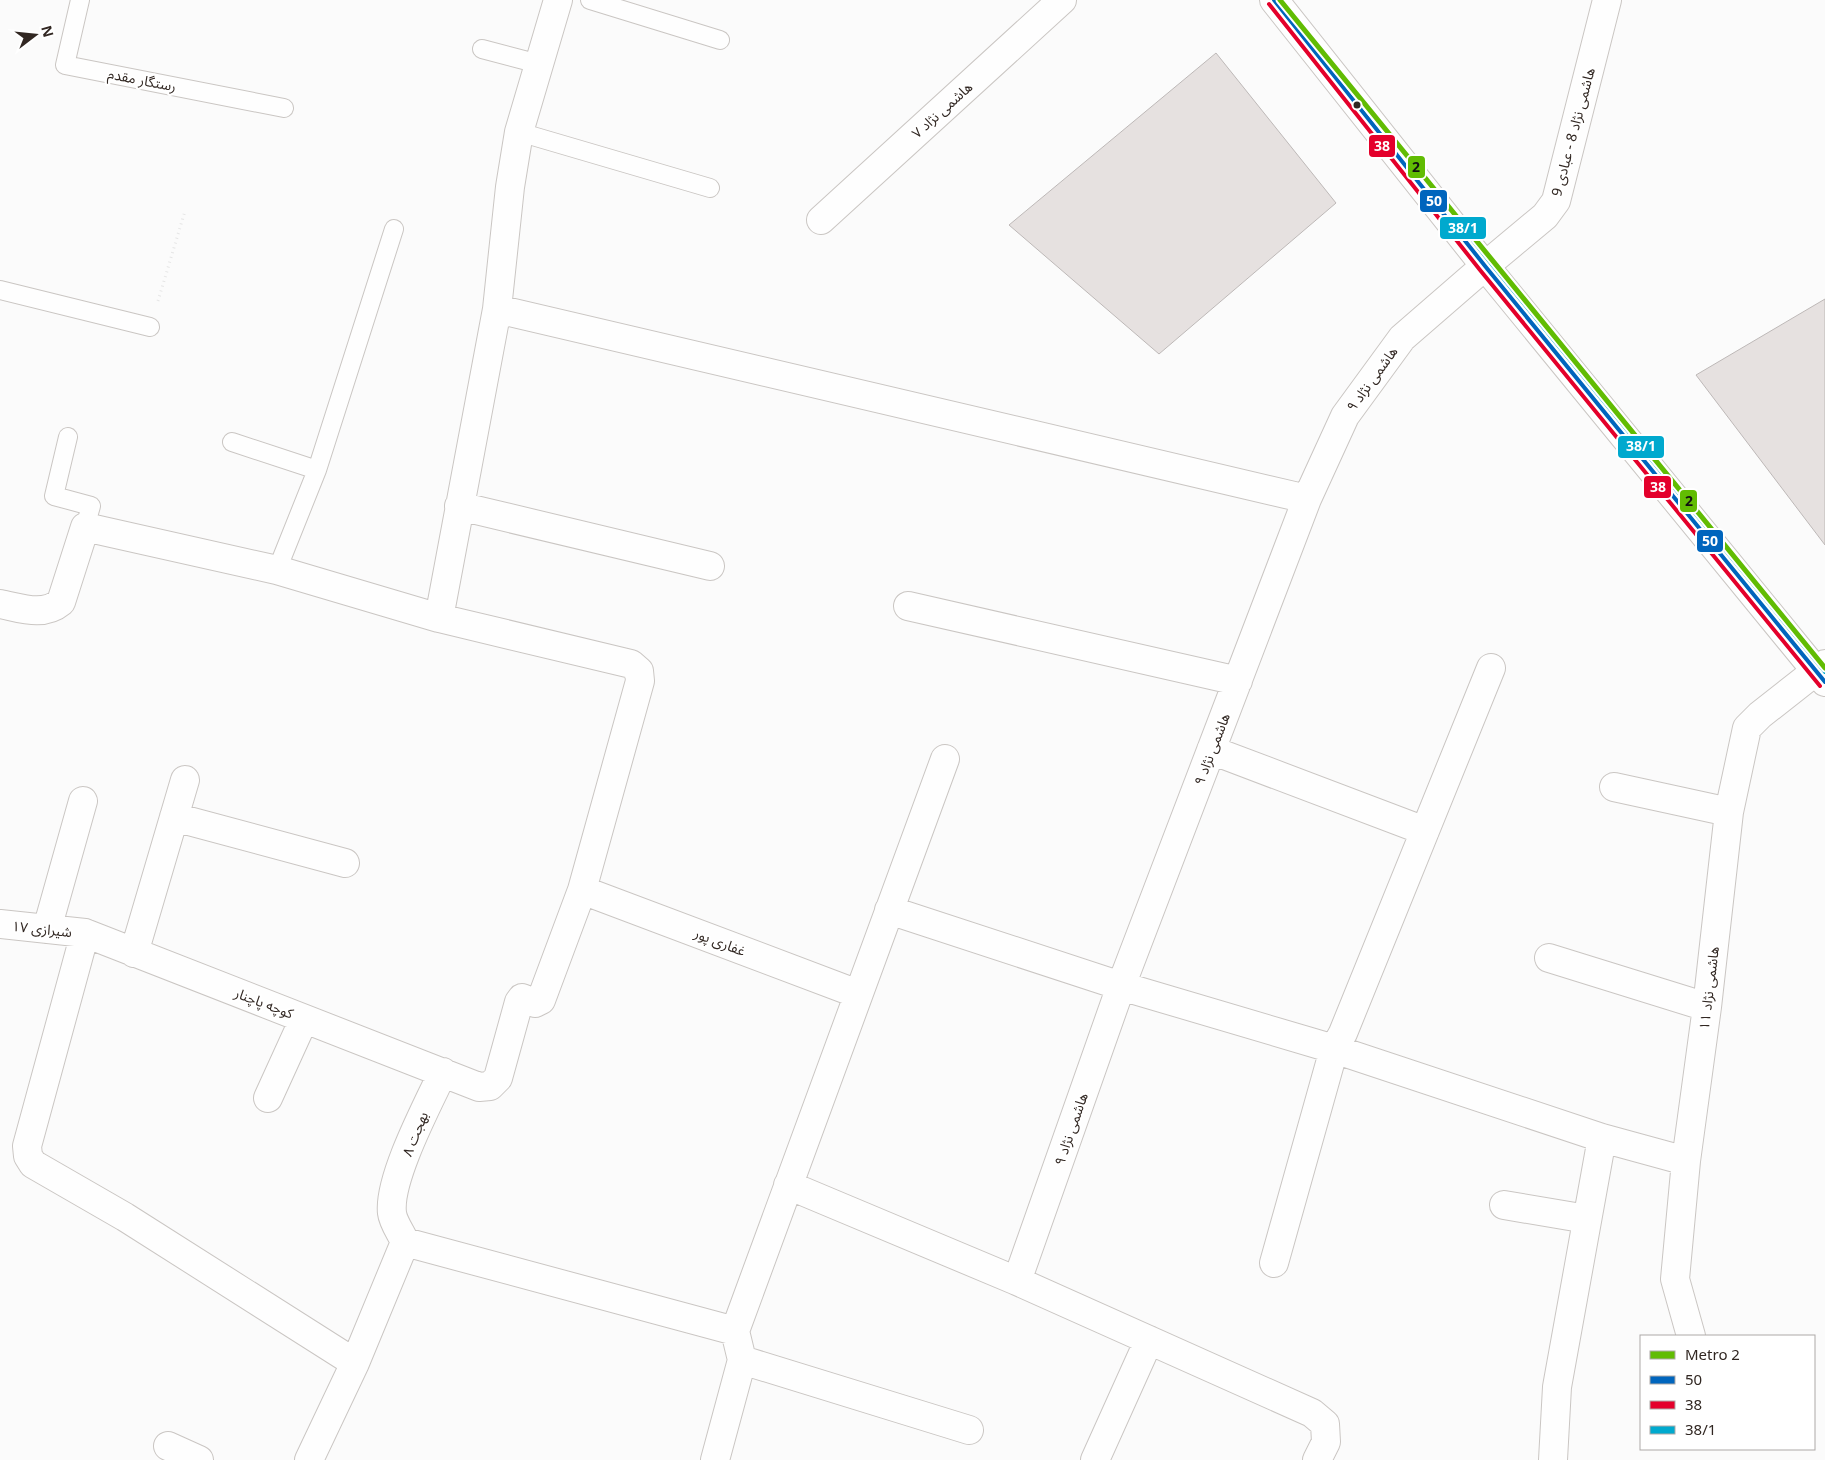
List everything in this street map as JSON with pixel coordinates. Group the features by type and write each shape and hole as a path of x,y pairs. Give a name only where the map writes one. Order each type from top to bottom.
{"street":[{"path":"440,618 459,506 497,309 510,187 519,132 558,0"},
{"name":"هاشمی نژاد ۷","path":"821,220 1062,0"},
{"path":"1274,0 1485,266 1822,672"},
{"name":"هاشمی نژاد 8 - عبادی 9","path":"1485,266 1545,216 1556,201 1607,0"},
{"name":"هاشمی نژاد ۹","path":"1017,1281 1121,986 1307,498 1345,416 1402,338 1485,266"},
{"path":"497,309 1307,498"},
{"path":"459,506 710,566"},
{"path":"0,604 40,611 53,609 61,602 85,527 277,570 440,618 631,664 639,671 640,682 582,890 541,1000 535,1003 522,998 519,1002 498,1078 490,1086 479,1087 443,1072"},
{"path":"908,606 1238,681"},
{"path":"1274,1263 1334,1049 1343,1033 1491,668"},
{"name":"هاشمی نژاد ۱۱","path":"1691,1335 1675,1279 1686,1161 1707,1007 1729,812 1746,728 1822,672"},
{"path":"1211,750 1425,832"},
{"path":"715,1460 742,1360 735,1331 944,759"},
{"path":"134,953 185,780"},
{"path":"1614,787 1729,812"},
{"path":"47,929 83,801"},
{"path":"174,817 346,863"},
{"name":"غفاری پور","path":"582,890 858,994"},
{"path":"889,910 1121,986 1334,1049 1602,1138 1686,1161"},
{"name":"شیرازی ۱۷","path":"0,924 85,934"},
{"path":"85,934 26,1146 28,1156 33,1164 125,1217 355,1363"},
{"name":"کوچه پاچنار","path":"85,934 443,1072"},
{"path":"1549,958 1707,1007"},
{"path":"268,1098 304,1019"},
{"name":"بهجت ۸","path":"405,1242 392,1214 394,1192 413,1134 443,1072"},
{"path":"1553,1460 1557,1387 1602,1138"},
{"path":"788,1185 1017,1281 1312,1413 1325,1424 1326,1442 1317,1460"},
{"path":"1504,1205 1587,1218"},
{"path":"309,1460 355,1363 405,1242 735,1331"},
{"path":"1095,1460 1149,1340"},
{"path":"742,1360 969,1430"},
{"path":"168,1446 199,1460"}],"lane":[{"name":"رستگار مقدم","path":"80,0 65,65 284,108"},
{"path":"590,0 720,40"},
{"path":"482,49 539,64"},
{"path":"519,132 710,188"},
{"path":"277,570 317,470 394,229"},
{"path":"0,290 150,328"},
{"path":"68,437 54,496 91,506 85,527"},
{"path":"232,442 317,470"}],"path":[{"path":"150,328 185,212"}],"building":[{"path":"1216,53 1336,203 1159,354 1009,225"},
{"path":"1825,299 1825,545 1696,375"}],"metro line":[{"name":"2","path":"1280,0 1825,668"}],"transit line":[{"name":"50","path":"1274,0 1485,266 1825,682"},
{"name":"38/1","path":"1282,0 1490,262 1825,672"},
{"name":"38","path":"1269,4 1480,270 1820,686"}]}
